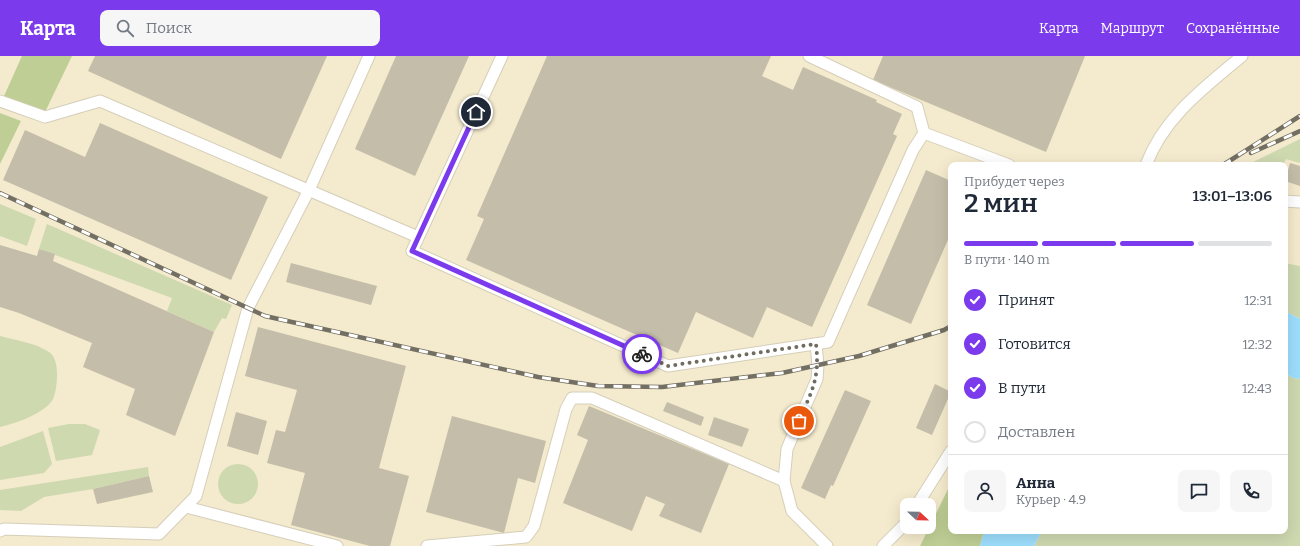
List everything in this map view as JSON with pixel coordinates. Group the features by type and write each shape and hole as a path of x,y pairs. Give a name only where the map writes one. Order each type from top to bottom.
{"lane":[{"path":"0,531 4,529 159,534 196,496 248,308 309,190 369,56"},
{"path":"502,56 412,251 668,366 828,342 914,150 924,133 917,107 809,56"},
{"path":"1148,162 1163,132 1184,104 1242,56"},
{"path":"0,101 45,117 100,101 418,237"},
{"path":"924,133 1001,162"},
{"path":"1288,201 1300,202"},
{"path":"816,344 818,365 817,379 787,449 784,481 792,511 828,546"},
{"path":"427,546 526,537 534,526 566,408 572,398 592,398 784,481"},
{"path":"921,498 948,456"},
{"path":"186,507 336,546"},
{"path":"883,546 900,529"}],"shaded area":[{"path":"0,56 1300,56 1300,266 1288,264 1288,162 948,162 948,489 936,513 936,498 900,498 900,534 926,534 920,546 0,546"}],"green space":[{"path":"22,56 72,56 45,112 4,96"},
{"path":"0,113 21,121 0,164"},
{"path":"1300,139 1300,163 1286,159 1284,162 1253,162"},
{"path":"0,204 36,219 27,246 0,236"},
{"path":"47,224 232,305 226,319 222,318 214,332 167,311 172,298 39,249"},
{"path":"1288,264 1300,266 1300,319 1288,313"},
{"path":"0,336 32,344 49,352 55,359 57,384 53,399 44,409 29,417 0,427"},
{"path":"1288,375 1293,378 1300,379 1300,546 1034,546 1040,534 1288,534"},
{"path":"69,424 85,424 100,430 92,455 56,461 48,428"},
{"path":"43,431 52,464 44,473 0,480 0,447"},
{"path":"238,464 252,470 258,484 252,498 238,504 224,498 218,484 224,470"},
{"path":"148,467 149,476 93,489 44,497 21,511 0,510 0,490"},
{"path":"948,489 948,534 983,534 980,546 920,546 926,534 936,534 936,513"}],"water":[{"path":"1288,313 1300,319 1300,379 1293,378 1288,375"},
{"path":"983,534 1040,534 1034,546 980,546"}],"building":[{"path":"95,56 327,56 281,159 88,71"},
{"path":"396,56 469,56 415,176 355,149"},
{"path":"547,56 771,56 762,76 793,90 803,67 877,100 876,102 902,114 893,134 897,136 812,327 767,307 753,338 696,312 678,353 466,260 484,219 477,216"},
{"path":"883,56 1085,56 1046,152 873,80"},
{"path":"100,123 268,197 231,280 3,180 25,130 85,157"},
{"path":"1290,163 1300,166 1300,186 1288,182 1288,170"},
{"path":"926,170 948,180 948,240 911,324 867,305"},
{"path":"0,245 37,256 39,249 55,254 53,261 214,332 175,436 126,415 135,389 83,367 92,343 19,313 0,307"},
{"path":"291,263 377,286 371,305 286,282"},
{"path":"258,327 406,366 379,468 409,476 390,546 370,546 291,525 305,473 267,463 276,430 285,432 297,390 245,376"},
{"path":"935,384 948,390 948,399 932,435 916,428"},
{"path":"845,390 871,401 833,486 831,485 825,499 801,488"},
{"path":"667,402 704,417 701,426 663,411"},
{"path":"589,406 729,464 701,533 659,516 665,504 646,496 632,531 563,503 588,440 577,435"},
{"path":"236,412 267,421 258,455 227,446"},
{"path":"452,416 546,441 535,483 518,478 504,533 426,512"},
{"path":"714,417 749,429 742,447 708,435"},
{"path":"149,476 153,492 97,504 93,489"}],"railway":[{"path":"1228,162 1300,116"},
{"path":"1251,153 1300,131"},
{"path":"0,193 265,316 538,377 598,386 662,387 782,373 859,356 948,328"}],"way so far":[{"path":"642,354 668,366 816,344 818,365 817,379 799,421"}],"route":[{"path":"476,112 412,251 642,354"}]}
